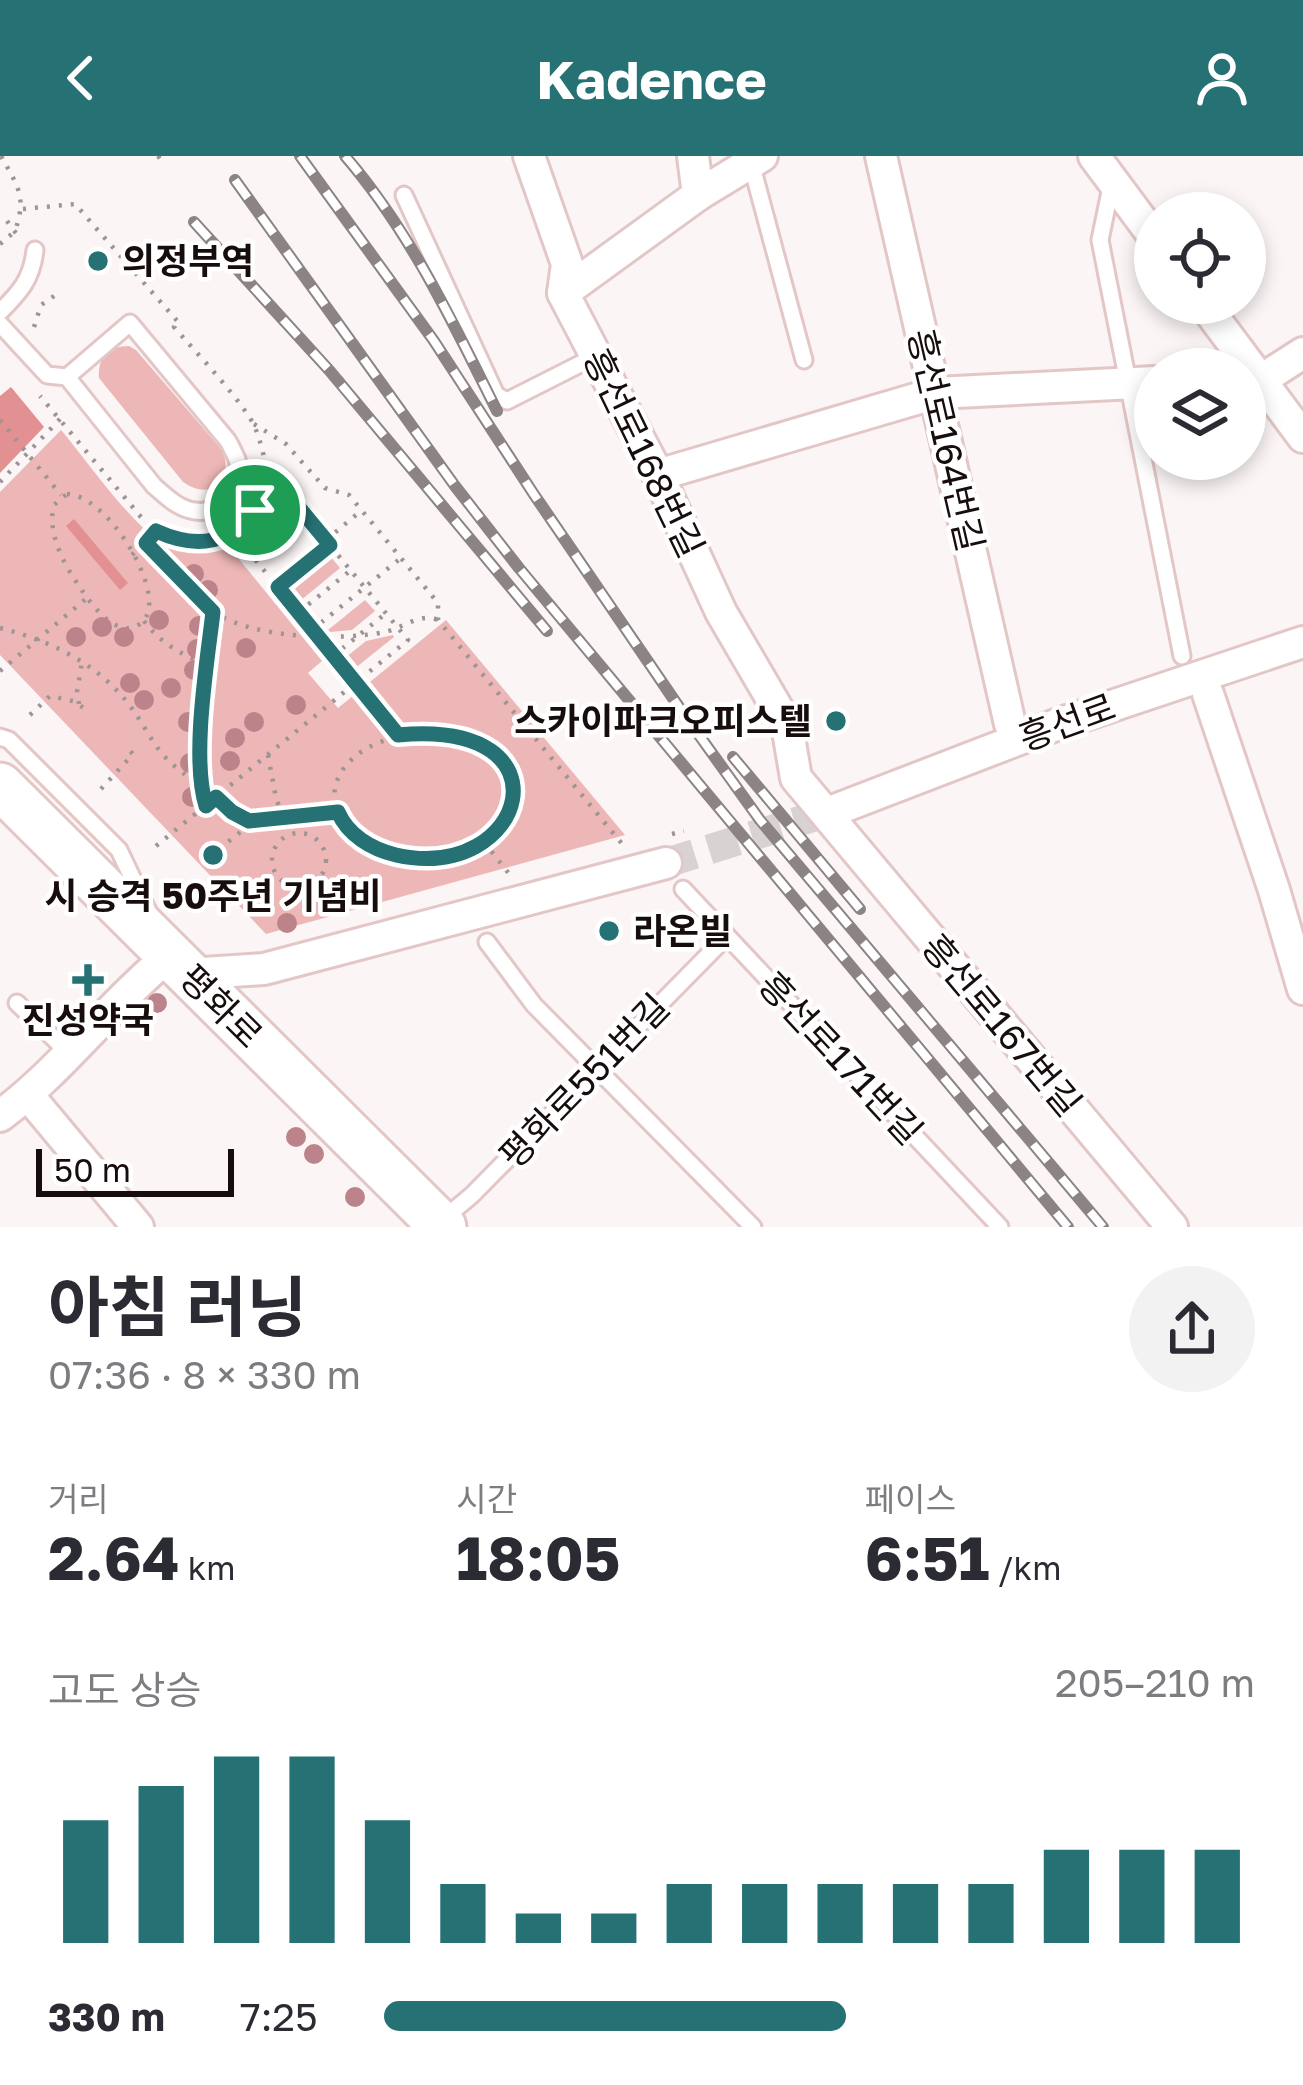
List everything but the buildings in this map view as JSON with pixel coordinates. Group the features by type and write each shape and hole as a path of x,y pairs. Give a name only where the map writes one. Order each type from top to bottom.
{"main road":[{"name":"평화로","path":"0,786 439,1226"}],"street":[{"path":"529,156 566,264 563,293"},
{"path":"693,156 698,195"},
{"name":"흥선로164번길","path":"880,156 1010,724"},
{"path":"563,293 698,195 757,159"},
{"path":"1103,168 1134,210"},
{"name":"흥선로168번길","path":"563,293 658,475 721,612 787,724 796,778 834,817"},
{"path":"1266,374 1303,353"},
{"path":"658,475 936,393 1134,383"},
{"path":"1266,396 1303,437"},
{"name":"흥선로","path":"834,817 1061,723 1303,642"},
{"path":"1208,694 1303,989"},
{"name":"흥선로167번길","path":"834,817 1172,1227"},
{"path":"0,1116 28,1095 132,986 173,959 264,968 674,862"},
{"path":"28,1095 139,1227"}],"lane":[{"path":"757,159 803,359"},
{"path":"1103,168 1100,239 1134,356"},
{"path":"404,195 496,395 507,401 596,356"},
{"path":"0,311 26,284 31,251"},
{"path":"0,324 47,375 67,377 170,500 184,508 207,511 233,493 237,458 228,441 130,323 67,377"},
{"path":"1156,480 1182,656"},
{"path":"0,737 9,740 119,850 173,959"},
{"name":"흥선로171번길","path":"674,862 727,936 1000,1227"},
{"name":"평화로551번길","path":"439,1226 727,936"},
{"path":"487,942 534,1005 753,1227"},
{"path":"17,1003 69,1053"}],"path":[{"path":"0,244 15,231 22,209 19,189 1,156"},
{"path":"158,156 164,164"},
{"path":"22,209 75,204 179,323 174,327 254,424 286,444 325,488 350,495 438,603 437,620"},
{"path":"7,221 31,251"},
{"path":"26,335 41,305 57,294"},
{"path":"29,383 141,517 174,539 214,541 233,532 255,510 266,479 254,424"},
{"path":"0,482 60,419"},
{"path":"0,420 62,496"},
{"path":"156,846 408,640 281,486 266,479"},
{"path":"75,494 96,504 132,555 150,604 144,621 131,628 116,626 87,598 64,561 52,510 62,496 75,494"},
{"path":"278,587 362,511"},
{"path":"132,555 156,531"},
{"path":"233,532 398,735"},
{"path":"146,543 213,612 253,628 359,636 392,631 423,617 437,620 624,847"},
{"path":"312,630 401,558"},
{"path":"298,613 351,570"},
{"path":"0,670 87,598"},
{"path":"206,806 200,787 213,612"},
{"path":"333,656 386,613"},
{"path":"144,621 169,646 207,664"},
{"path":"0,628 50,642 116,689 162,754 200,787"},
{"path":"29,715 50,696 83,708 77,692 82,662"},
{"path":"398,735 463,737 503,761 514,786 512,803 484,842 439,858 400,856 379,850 345,825 335,797 340,774 366,750 398,735"},
{"path":"101,789 133,754 125,746"},
{"path":"268,755 276,798 290,835"},
{"path":"216,797 249,821 338,812"},
{"path":"219,849 249,821"},
{"path":"674,862 684,831"},
{"path":"304,834 323,848 325,866 309,885 290,886 275,874 272,856 290,835 304,834"},
{"path":"484,842 512,878"}],"shaded area":[{"path":"129,346 222,450 225,470 218,485 203,490 183,482 99,378 106,354"},
{"path":"11,387 44,427 0,473 0,396"},
{"path":"61,430 150,534 194,550 226,543 322,661 308,673 338,708 446,620 625,835 266,934 0,655 0,492"},
{"path":"74,519 128,583 120,590 66,526"},
{"path":"331,557 340,568 300,601 291,589"},
{"path":"365,600 375,611 352,630 328,630"},
{"path":"393,635 354,669 345,658 366,641"}],"tunnel":[{"path":"666,863 835,810"}],"railway":[{"path":"300,156 434,341 533,493 760,820 1103,1227"},
{"path":"345,156 410,246 497,411"},
{"path":"235,180 519,568 1068,1227"},
{"path":"194,222 329,370 547,631"},
{"path":"733,757 860,909"}],"place":[{"name":"의정부역","path":"98,261"},
{"name":"스카이파크오피스텔","path":"836,721"},
{"name":"시 승격 50주년 기념비","path":"213,855"},
{"name":"라온빌","path":"609,931"},
{"name":"진성약국","path":"88,980"}],"route":[{"path":"266,479 281,486 330,545 278,587 398,735 463,737 486,747 507,766 514,786 512,803 484,842 466,852 415,858 370,846 345,825 338,812 249,821 216,797 206,806 200,787 203,702 213,612 146,543 156,531 191,542 214,541 233,532 255,510 266,479"}]}
